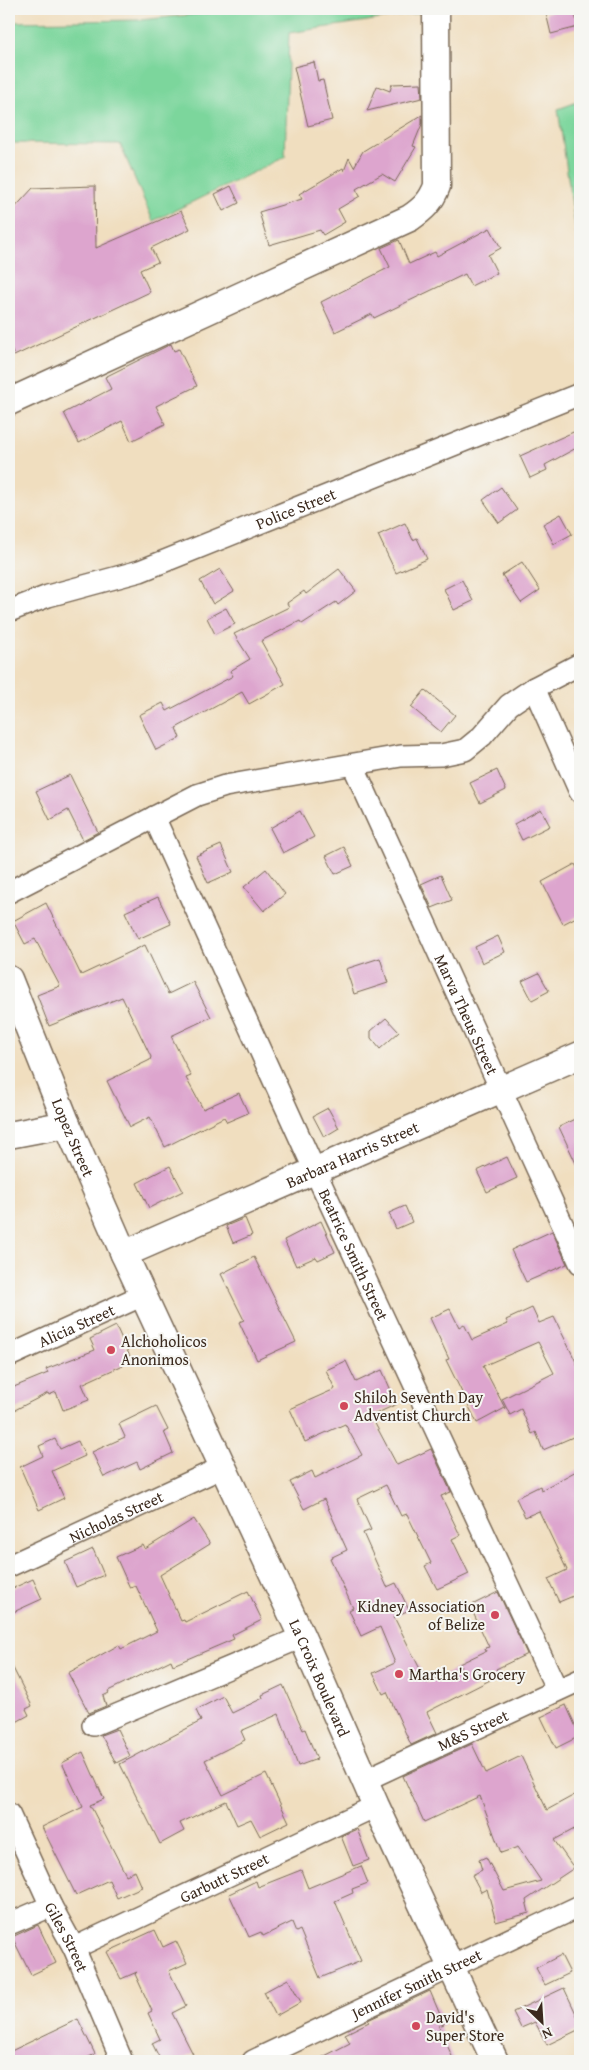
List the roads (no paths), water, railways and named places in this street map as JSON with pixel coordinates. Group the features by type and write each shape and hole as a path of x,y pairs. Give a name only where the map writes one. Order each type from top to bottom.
{"street":[{"path":"9,402 410,218 423,209 432,199 437,186 436,9"},
{"name":"Police Street","path":"9,611 48,596 140,571 580,394"},
{"path":"9,892 196,795 225,786 401,756 441,755 465,750 482,736 509,705 534,688 580,664"},
{"path":"534,688 580,792"},
{"name":"Marva Theus Street","path":"353,765 580,1263"},
{"name":"Beatrice Smith Street","path":"154,817 315,1171 557,1690"},
{"name":"Lopez Street","path":"9,979 67,1124 143,1295"},
{"name":"Barbara Harris Street","path":"124,1254 580,1055"},
{"path":"9,1135 67,1124"},
{"name":"Alicia Street","path":"9,1356 143,1295"},
{"name":"La Croix Boulevard","path":"143,1295 302,1637 376,1806 495,2061"},
{"name":"Nicholas Street","path":"9,1566 223,1467"},
{"path":"93,1725 302,1637"},
{"name":"M&S Street","path":"365,1780 580,1680"},
{"name":"Garbutt Street","path":"74,1948 376,1806"},
{"name":"Giles Street","path":"9,1814 50,1906 74,1948 122,2061"},
{"path":"9,1924 50,1906"},
{"name":"Jennifer Smith Street","path":"253,2061 451,1969 580,1906"}],"place":[{"name":"Alchoholicos Anonimos","path":"111,1350"},
{"name":"Shiloh Seventh Day Adventist Church","path":"344,1406"},
{"name":"Kidney Association of Belize","path":"495,1615"},
{"name":"Martha's Grocery","path":"399,1674"},
{"name":"David's Super Store","path":"416,2026"}]}
